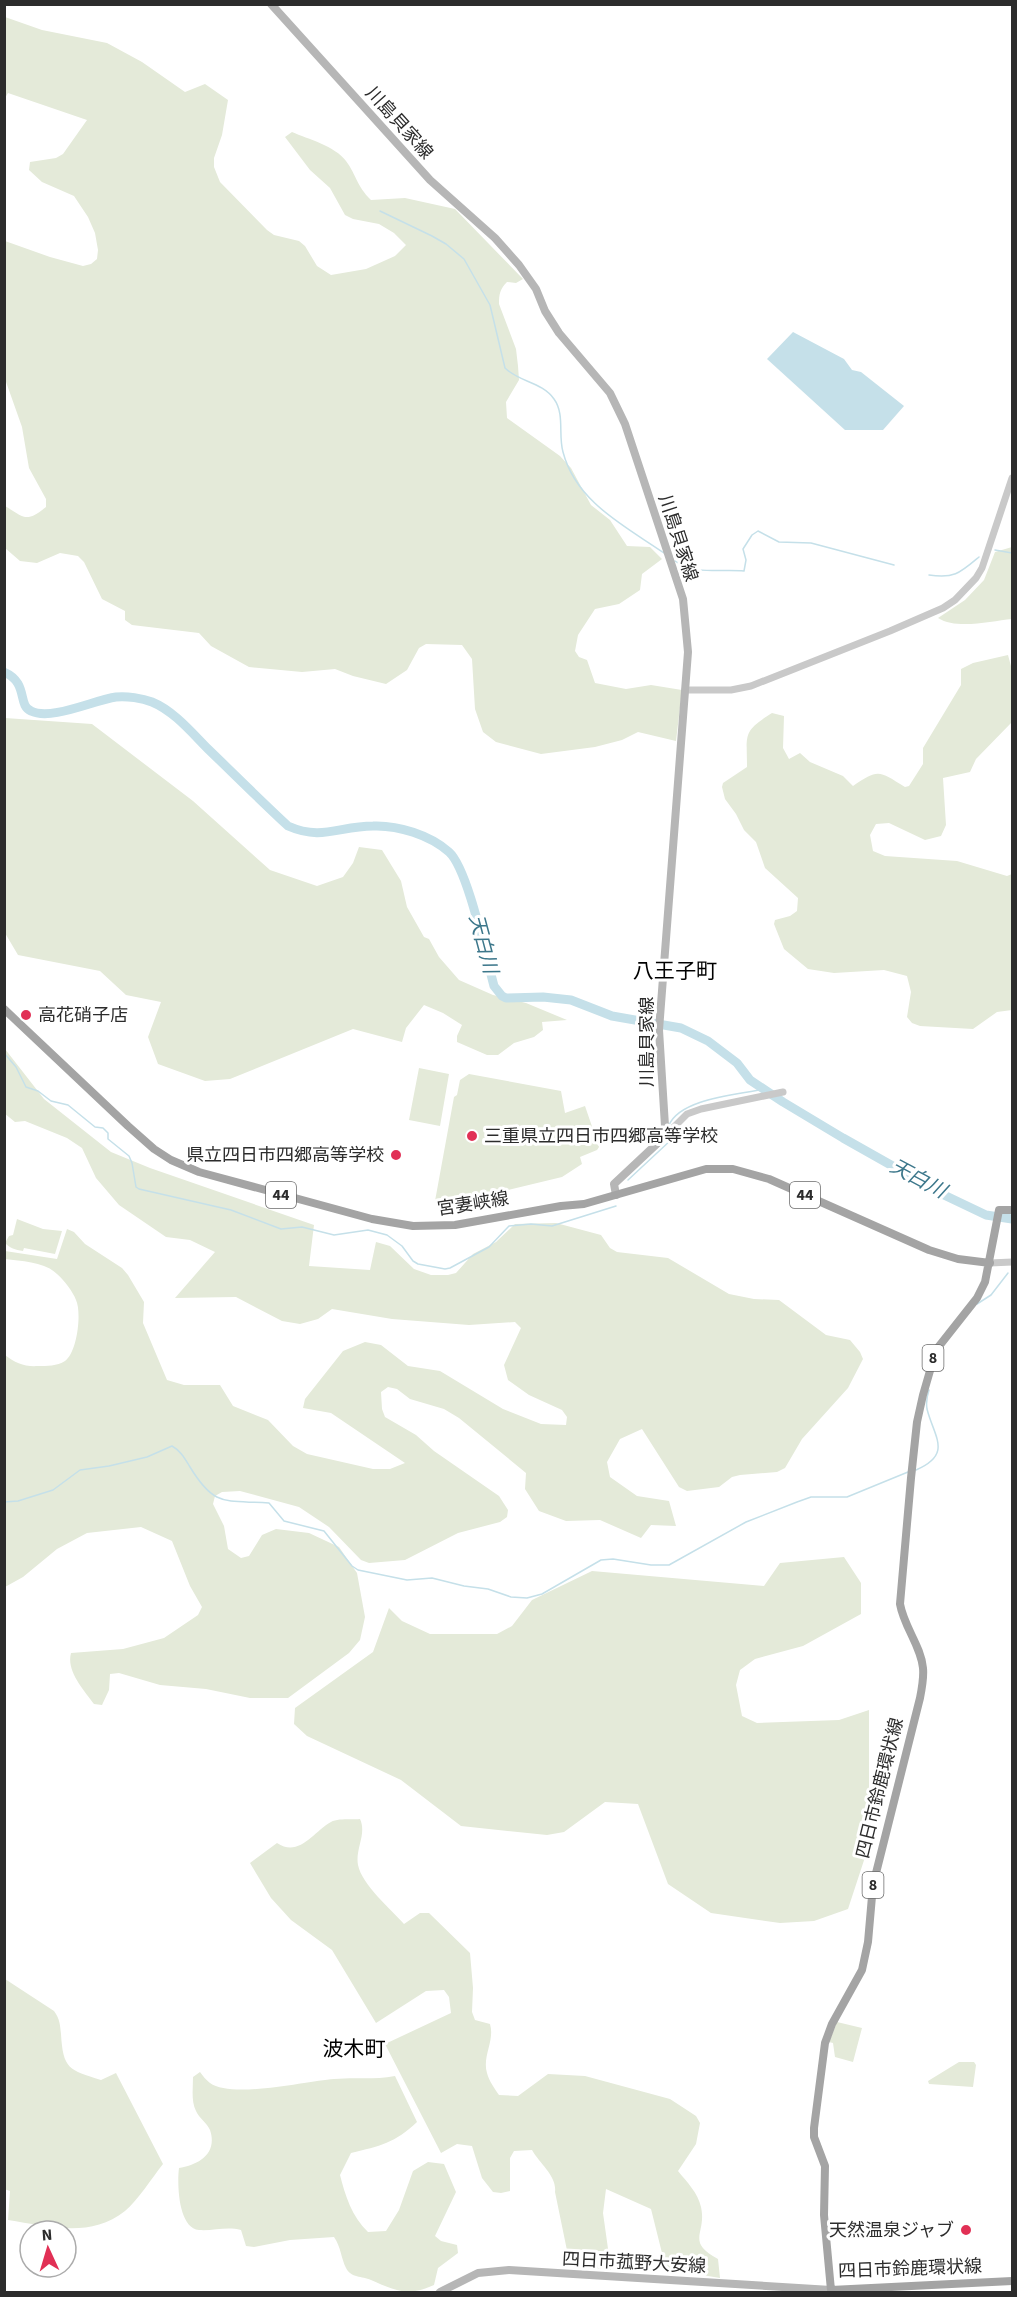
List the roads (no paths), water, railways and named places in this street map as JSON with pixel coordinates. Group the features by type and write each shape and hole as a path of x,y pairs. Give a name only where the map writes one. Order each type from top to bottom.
{"main road":[{"name":"川島貝家線","path":"271,4 430,180 495,238 519,265 536,289 545,311 559,333 617,405 671,562 686,617 688,652 659,1030 665,1126 662,1139"},
{"name":"宮妻峡線","path":"4,1009 154,1149 171,1160 199,1172 372,1219 425,1227 455,1225 584,1204 699,1170 733,1169 769,1179 929,1250 958,1259 990,1263"},
{"path":"616,1195 614,1184 662,1139"},
{"name":"四日市鈴鹿環状線","path":"1012,1210 999,1210 985,1282 977,1298 952,1327 934,1356 919,1411 900,1604 902,1616 921,1658 923,1668 920,1698 873,1885 866,1956 856,1984 827,2035 814,2137 825,2166 824,2215 831,2291 1012,2281"},
{"name":"四日市菰野大安線","path":"440,2292 478,2273 509,2270 831,2291"}],"street":[{"path":"685,690 731,690 750,686 890,631 950,604 967,588 982,568 1012,478"},
{"path":"662,1139 687,1114 700,1108 783,1092"},
{"path":"990,1263 1012,1262"}],"water":[{"path":"793,332 844,359 852,370 861,372 904,406 883,430 845,430 767,359"}],"waterway":[{"path":"380,211 432,236 464,259 490,305 505,368 537,385 554,399 559,411 563,452 569,470 579,485 604,511 664,553"},
{"path":"675,561 699,570 744,571 746,560 743,549 752,535 758,531 779,542 811,543 894,565"},
{"path":"995,550 1012,553"},
{"path":"929,575 956,574 979,557"},
{"name":"天白川","path":"4,672 17,682 27,708 39,713 61,712 116,697 139,698 160,706 182,723 288,826 321,833 383,826 403,829 433,841 449,852 463,876 476,914 494,986 502,996 571,1000 612,1016 681,1028 708,1041 737,1063 750,1080 843,1138 944,1195 986,1215 1012,1219"},
{"path":"4,1053 16,1067 26,1087 38,1091 51,1101 68,1105 95,1127 103,1128 108,1133 108,1139 129,1156 136,1187 139,1189 231,1210 281,1229 302,1227 334,1235 368,1230 387,1235 402,1246 418,1264 450,1268 489,1247 509,1226 531,1224 552,1226 616,1206"},
{"path":"669,1125 675,1116 697,1103 764,1089"},
{"path":"628,1180 672,1139 671,1135"},
{"path":"977,1304 991,1295 1008,1273"},
{"path":"916,1470 934,1458 938,1451 936,1436 927,1409 929,1390"},
{"path":"4,1502 18,1501 53,1490 80,1470 147,1457 172,1446 214,1496 231,1501 269,1503 284,1521 324,1531 352,1566 358,1570 407,1580 432,1578 488,1589 511,1597 527,1598 542,1594 601,1560 613,1559 651,1565 669,1565 746,1522 797,1502 811,1497 847,1497 908,1472"}],"place":[{"name":"高花硝子店","path":"26,1015"},
{"name":"三重県立四日市四郷高等学校","path":"472,1136"},
{"name":"県立四日市四郷高等学校","path":"396,1155"},
{"name":"天然温泉ジャブ","path":"966,2230"}],"district":[{"name":"八王子町","path":"675,971"},
{"name":"波木町","path":"354,2049"}]}
